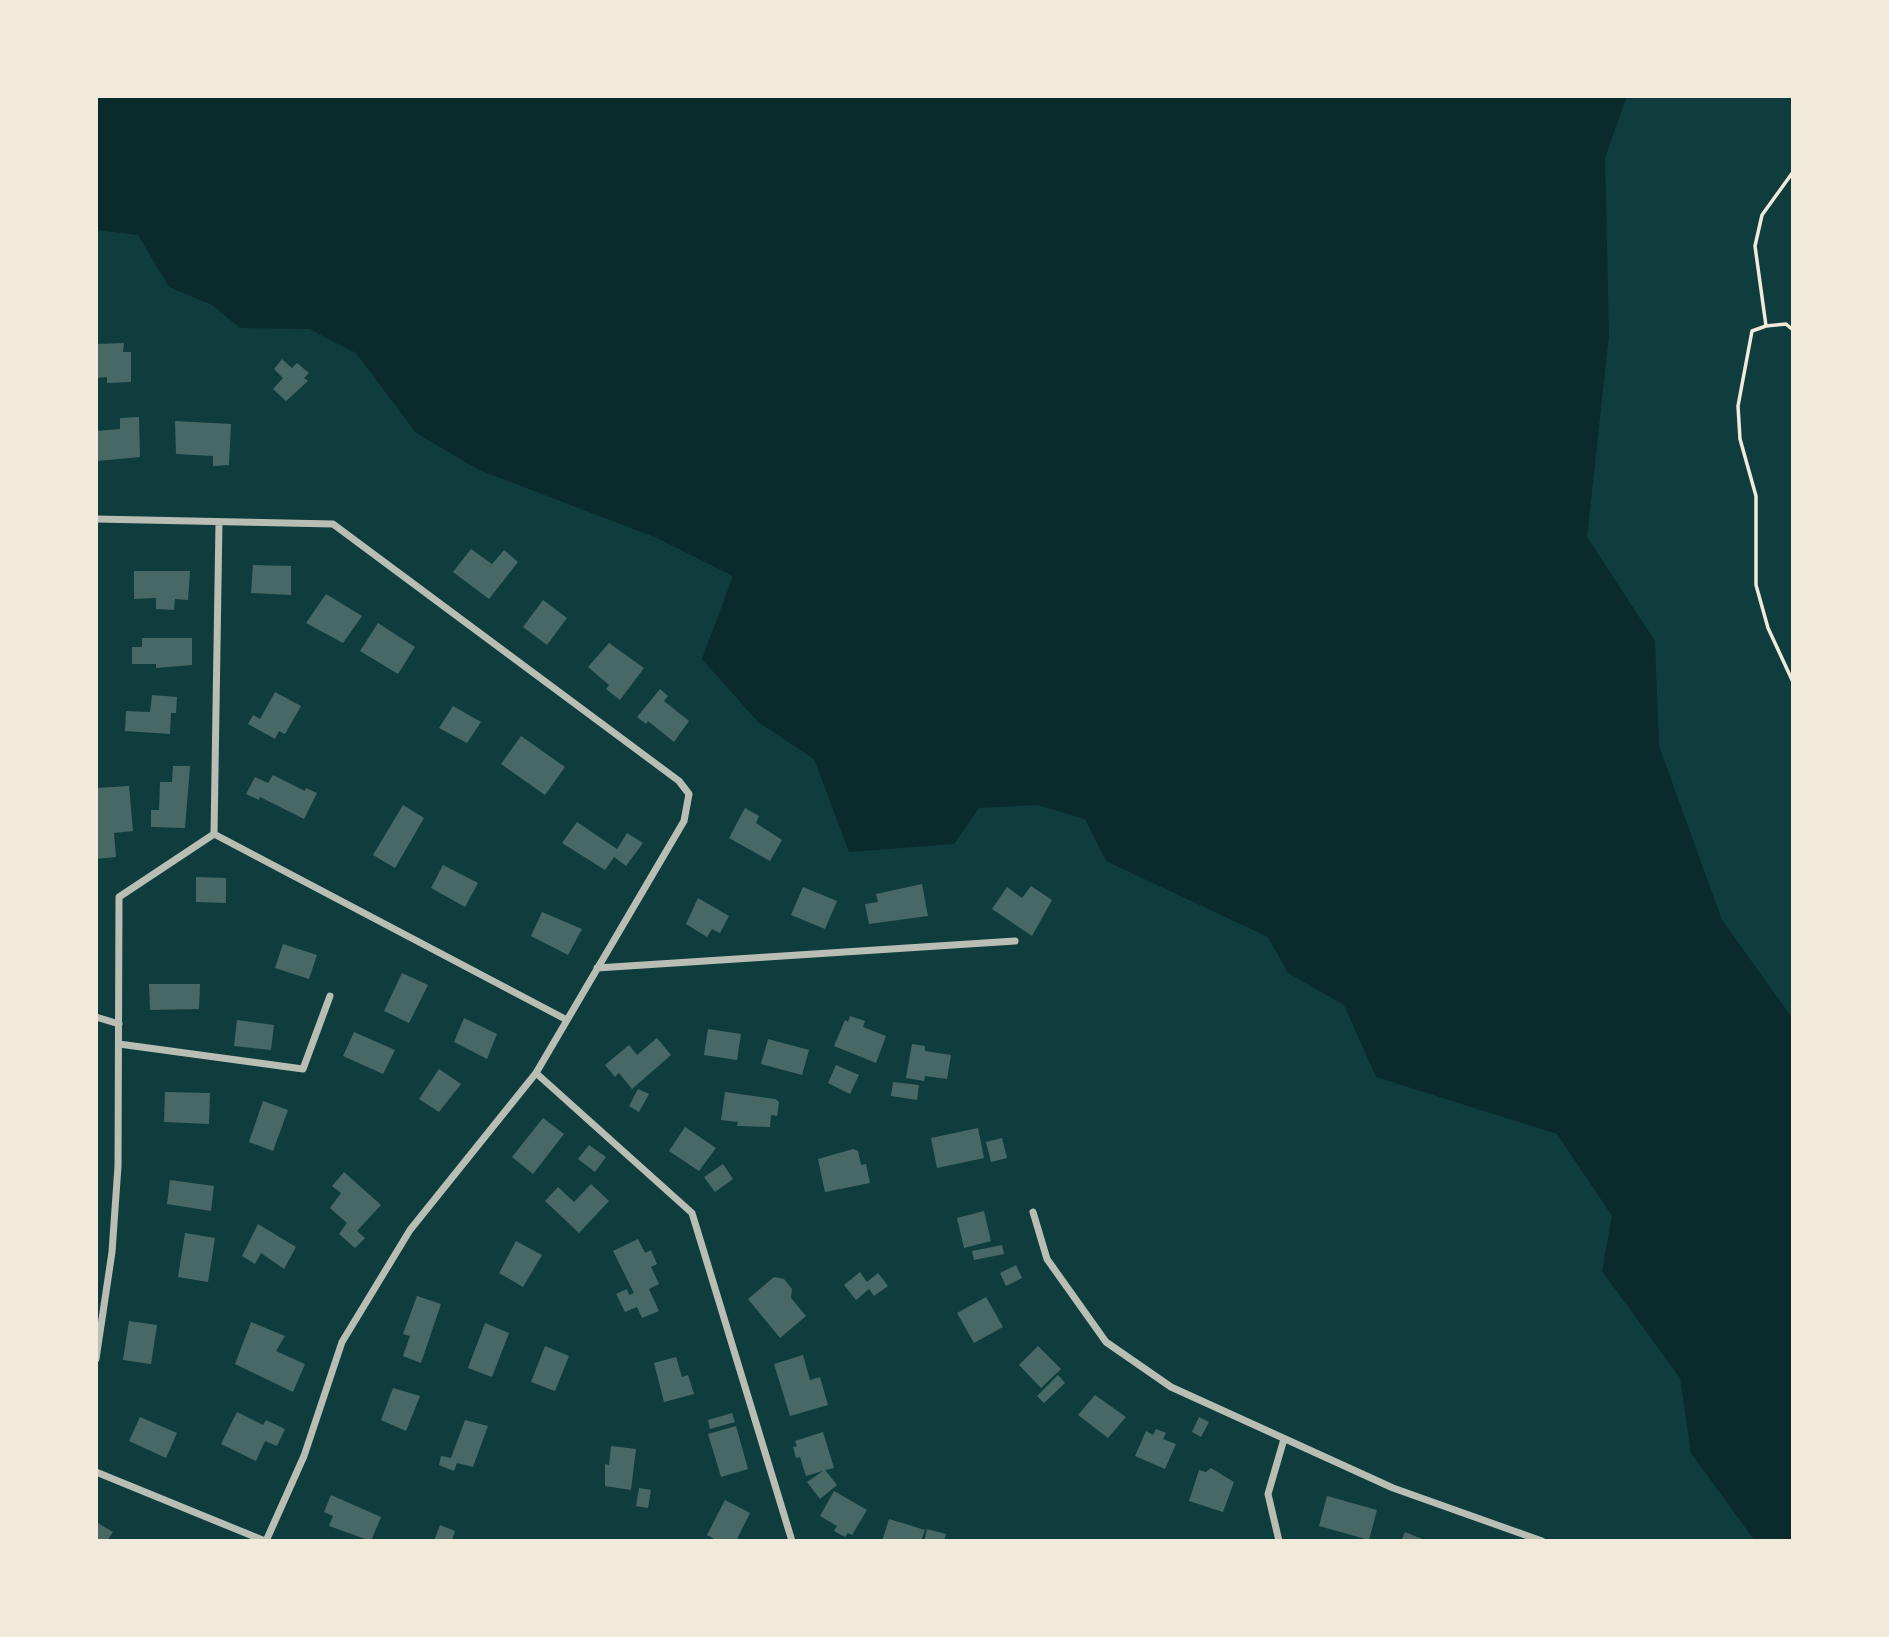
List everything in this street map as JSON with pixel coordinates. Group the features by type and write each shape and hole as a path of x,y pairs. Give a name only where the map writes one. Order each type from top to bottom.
{"street":[{"path":"96,519 333,524 679,781 689,794 684,821 536,1073 410,1230 342,1342 304,1455 265,1541 96,1472"},
{"path":"214,834 219,522"},
{"path":"214,834 567,1020"},
{"path":"96,1359 112,1252 118,1166 119,897 214,834"},
{"path":"597,968 1015,941"},
{"path":"119,1044 303,1069 330,996"},
{"path":"96,1017 119,1024"},
{"path":"536,1073 692,1213 794,1540"},
{"path":"1034,1212 1047,1259 1106,1342 1171,1387 1393,1488 1542,1541"},
{"path":"1279,1541 1268,1494 1284,1439"}],"path":[{"path":"1766,326 1755,246 1762,215 1793,172"},
{"path":"1793,330 1786,324 1752,331 1738,406 1740,439 1756,496 1756,585 1768,628 1793,682"}],"water":[{"path":"96,96 1627,96 1605,158 1609,335 1587,537 1655,641 1659,746 1722,920 1793,1019 1793,1541 1755,1541 1691,1453 1680,1378 1602,1271 1612,1216 1557,1134 1376,1077 1344,1005 1288,973 1268,937 1106,861 1085,819 1037,805 979,808 954,844 849,852 814,759 758,722 702,659 733,576 657,538 479,470 416,433 356,353 309,329 240,328 212,305 169,287 138,235 96,230"}],"building":[{"path":"124,343 123,352 131,352 131,382 107,383 107,377 96,378 96,344"},
{"path":"282,359 292,368 297,363 309,373 304,378 308,381 286,401 273,389 283,378 274,369"},
{"path":"139,417 140,457 97,461 96,431 120,429 120,418"},
{"path":"175,421 231,424 229,465 213,466 213,456 176,454"},
{"path":"471,549 492,564 504,550 518,562 489,599 453,572"},
{"path":"253,565 291,566 291,595 251,593"},
{"path":"134,571 190,571 188,600 175,599 174,610 156,609 156,598 134,599"},
{"path":"326,594 362,616 343,643 306,623"},
{"path":"543,600 567,618 547,645 523,627"},
{"path":"378,623 415,647 398,674 360,651"},
{"path":"142,638 192,638 192,665 156,668 156,664 132,664 132,647 142,647"},
{"path":"609,643 644,668 620,700 606,689 609,685 588,667"},
{"path":"660,689 668,696 664,701 689,721 674,742 648,721 646,724 637,717"},
{"path":"275,692 301,706 285,734 279,731 275,739 248,724 253,715 260,719"},
{"path":"152,695 177,697 176,713 171,713 170,734 125,731 126,711 150,712"},
{"path":"453,706 481,722 467,743 439,728"},
{"path":"521,736 565,767 545,795 501,764"},
{"path":"173,766 190,766 185,828 151,827 151,810 159,810 160,782 172,782"},
{"path":"273,775 305,791 306,788 317,793 304,819 260,797 259,800 246,794 255,777 268,783"},
{"path":"129,786 133,831 114,833 116,857 96,859 96,788"},
{"path":"403,805 424,818 395,868 373,855"},
{"path":"745,808 759,816 756,823 782,840 770,861 729,838"},
{"path":"577,822 617,849 627,833 643,843 626,866 614,857 605,870 562,843"},
{"path":"443,865 478,883 465,907 431,888"},
{"path":"196,877 226,878 226,903 196,902"},
{"path":"922,884 928,916 869,924 865,904 878,902 876,894"},
{"path":"1031,886 1052,900 1032,936 992,909 1007,887 1022,898"},
{"path":"803,887 837,901 825,929 791,915"},
{"path":"698,898 729,916 720,933 712,929 707,937 686,924"},
{"path":"542,912 582,929 568,955 531,936"},
{"path":"283,944 317,955 309,979 275,968"},
{"path":"402,973 428,985 409,1023 384,1011"},
{"path":"149,984 200,984 199,1009 150,1010"},
{"path":"850,1016 865,1021 863,1027 886,1036 876,1063 834,1046 845,1020 848,1022"},
{"path":"464,1018 497,1034 487,1059 454,1042"},
{"path":"237,1020 274,1025 271,1050 234,1046"},
{"path":"708,1029 741,1034 737,1060 704,1055"},
{"path":"354,1032 395,1050 383,1074 343,1056"},
{"path":"657,1038 671,1055 632,1089 619,1073 615,1077 605,1065 629,1045 637,1055"},
{"path":"768,1039 809,1050 802,1075 761,1064"},
{"path":"912,1044 925,1046 925,1051 951,1055 947,1079 925,1076 924,1081 906,1078"},
{"path":"836,1065 859,1075 850,1094 828,1083"},
{"path":"439,1069 461,1084 439,1112 419,1099"},
{"path":"893,1082 919,1085 917,1100 891,1096"},
{"path":"638,1089 649,1094 639,1112 629,1106"},
{"path":"165,1092 210,1093 209,1124 164,1122"},
{"path":"725,1092 775,1099 779,1102 777,1116 771,1115 770,1127 737,1126 738,1122 721,1120"},
{"path":"263,1101 288,1110 273,1151 249,1142"},
{"path":"543,1118 564,1134 533,1174 512,1157"},
{"path":"685,1127 716,1148 699,1171 669,1151"},
{"path":"978,1128 984,1158 937,1168 931,1138"},
{"path":"1002,1138 1007,1158 991,1162 986,1142"},
{"path":"589,1145 606,1157 595,1172 578,1159"},
{"path":"853,1149 858,1151 861,1165 866,1164 870,1183 825,1192 818,1159"},
{"path":"723,1164 733,1179 715,1192 704,1177"},
{"path":"344,1172 381,1205 357,1231 365,1238 355,1248 339,1234 347,1223 330,1208 341,1193 332,1186"},
{"path":"170,1180 214,1186 211,1211 167,1204"},
{"path":"591,1184 609,1201 579,1233 545,1201 558,1187 574,1202"},
{"path":"984,1211 991,1241 964,1248 957,1218"},
{"path":"258,1224 296,1247 284,1269 261,1253 255,1264 242,1256"},
{"path":"185,1233 215,1238 208,1282 178,1277"},
{"path":"638,1239 645,1253 651,1250 657,1264 651,1267 659,1284 649,1289 659,1311 642,1318 637,1307 625,1312 616,1294 627,1289 629,1295 634,1293 613,1251"},
{"path":"516,1241 542,1255 523,1287 499,1273"},
{"path":"1002,1245 1004,1254 974,1260 972,1251"},
{"path":"1016,1265 1022,1278 1006,1286 1000,1273"},
{"path":"860,1272 867,1282 878,1273 888,1286 874,1296 869,1289 856,1300 844,1285"},
{"path":"774,1277 784,1279 792,1289 791,1298 806,1316 780,1338 748,1299"},
{"path":"417,1296 441,1304 421,1363 403,1356 410,1336 403,1334"},
{"path":"986,1297 1003,1327 974,1343 957,1313"},
{"path":"129,1321 157,1325 151,1364 123,1360"},
{"path":"251,1322 285,1336 276,1351 305,1364 293,1392 235,1364"},
{"path":"485,1323 509,1333 492,1377 468,1368"},
{"path":"545,1346 569,1356 555,1391 531,1382"},
{"path":"1038,1346 1061,1369 1041,1388 1019,1365"},
{"path":"803,1355 810,1380 820,1377 828,1405 790,1416 774,1364"},
{"path":"676,1357 682,1377 688,1375 694,1394 664,1402 654,1363"},
{"path":"1058,1375 1065,1383 1044,1403 1037,1396"},
{"path":"393,1388 420,1396 406,1431 381,1420"},
{"path":"1095,1395 1126,1417 1108,1438 1078,1415"},
{"path":"237,1412 263,1425 266,1420 285,1429 277,1446 265,1441 256,1461 221,1444"},
{"path":"732,1413 735,1422 710,1429 708,1420"},
{"path":"140,1417 177,1433 166,1458 129,1441"},
{"path":"1199,1417 1209,1422 1201,1437 1192,1432"},
{"path":"465,1420 488,1426 473,1467 457,1463 454,1471 439,1465 441,1456 451,1458"},
{"path":"736,1426 748,1469 721,1477 708,1434"},
{"path":"1156,1429 1166,1433 1163,1439 1176,1444 1165,1469 1135,1456 1146,1431 1153,1435"},
{"path":"823,1432 834,1468 825,1470 837,1485 820,1499 807,1482 823,1471 806,1476 800,1457 796,1458 793,1447 797,1446 795,1441"},
{"path":"611,1446 636,1449 631,1490 605,1486 605,1464 609,1465"},
{"path":"1211,1468 1234,1482 1223,1512 1189,1501 1199,1470 1206,1472"},
{"path":"639,1488 651,1490 648,1508 636,1506"},
{"path":"834,1491 867,1510 852,1535 848,1533 845,1537 834,1531 837,1526 820,1516"},
{"path":"331,1495 381,1517 371,1541 329,1526 333,1516 324,1512"},
{"path":"1327,1496 1377,1510 1369,1540 1319,1526"},
{"path":"725,1500 750,1513 736,1541 718,1541 707,1535"},
{"path":"889,1519 925,1530 921,1541 882,1541"},
{"path":"96,1522 113,1532 107,1541 96,1541"},
{"path":"440,1525 455,1531 452,1541 434,1541"},
{"path":"927,1529 946,1534 944,1541 924,1541"},
{"path":"1405,1532 1427,1541 1401,1541"}]}
